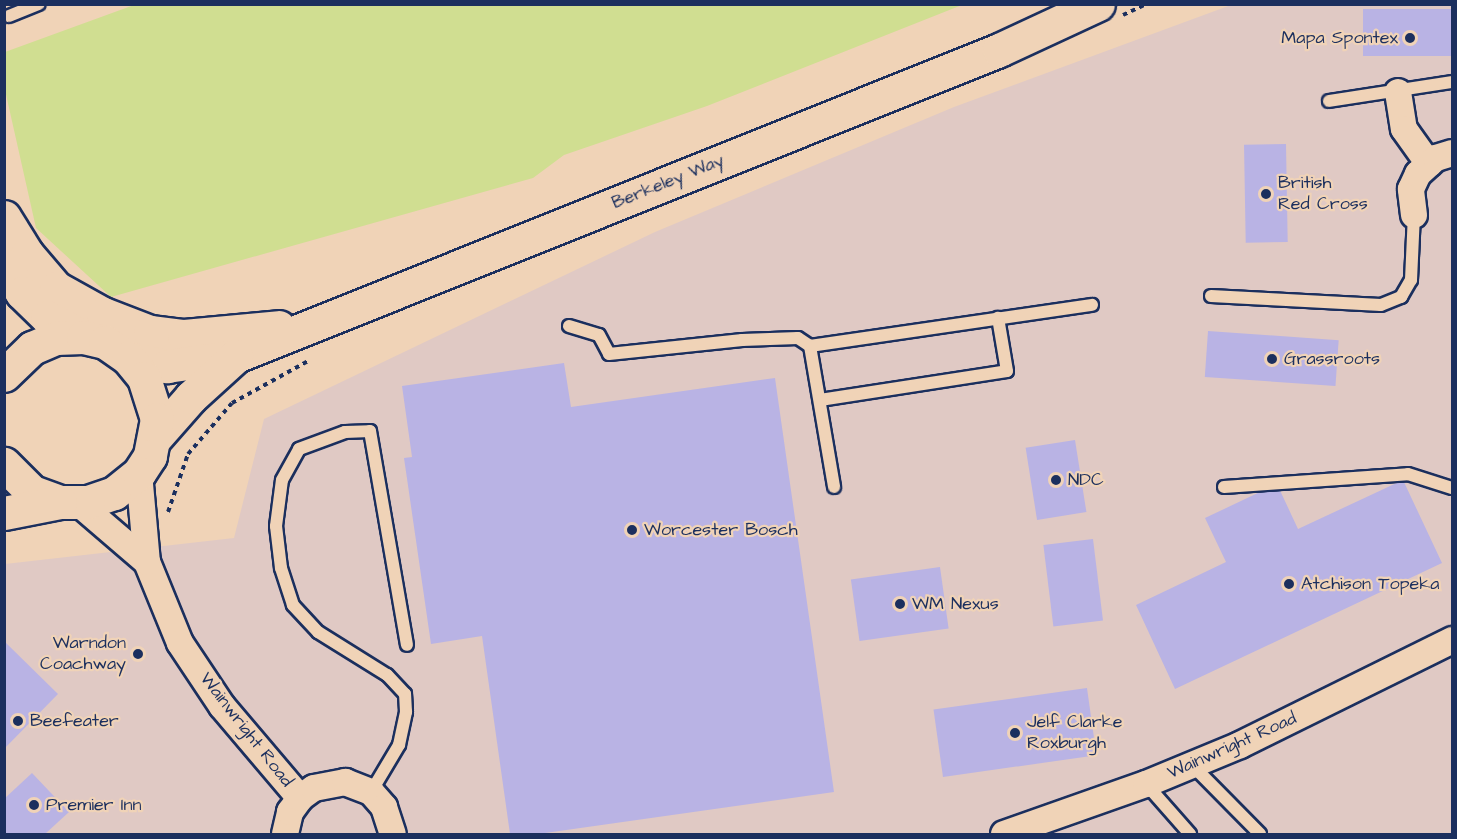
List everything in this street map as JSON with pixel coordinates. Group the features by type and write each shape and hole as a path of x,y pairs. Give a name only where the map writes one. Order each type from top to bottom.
{"main road":[{"name":"Berkeley Way","path":"128,358 167,366 236,356 999,50 1107,12"},
{"path":"4,217 27,254 56,288 103,314 150,332 184,336 312,324"},
{"path":"4,265 22,292 47,317 82,337"},
{"path":"4,375 32,348 56,338 82,337 105,342 128,358 153,395 156,437 139,473 114,493 4,513"},
{"name":"Berkeley Way","path":"156,437 191,397 236,356"},
{"path":"4,464 32,492 69,502"}],"street":[{"path":"1398,92 1404,129 1429,164"},
{"path":"1414,215 1411,189 1418,174 1429,164 1452,153"},
{"name":"Wainwright Road","path":"139,473 147,562 180,643 222,706 300,798"},
{"name":"Wainwright Road","path":"69,502 147,562"},
{"name":"Wainwright Road","path":"1004,834 1146,784 1192,765 1452,640"},
{"name":"Wainwright Road","path":"285,834 290,812 300,798 329,783 345,782 371,792"},
{"path":"371,792 384,807 393,834"}],"lane":[{"path":"9,16 39,4"},
{"path":"1329,101 1452,82"},
{"path":"1211,296 1381,305 1401,297 1411,280 1414,215"},
{"path":"569,326 599,335 609,354 742,340 798,338 810,345 1092,305"},
{"path":"820,400 1007,371 998,318"},
{"path":"810,345 834,487"},
{"path":"371,792 399,745 406,712 405,694 387,675 318,632 293,605 281,568 276,526 282,480 299,449 345,432 370,431 407,645"},
{"path":"1224,487 1408,474 1452,488"},
{"path":"1192,765 1260,834"},
{"path":"1146,784 1190,834"}],"path":[{"path":"1107,12 1147,4"},
{"path":"166,522 188,454 231,403 313,358"}],"shaded area":[{"path":"1231,5 1452,5 1452,834 5,834 5,564 234,538 264,419 655,232 954,107"}],"green space":[{"path":"134,5 962,5 707,106 564,155 533,178 111,297 36,228 5,90 5,52"}],"building":[{"name":"Mapa Spontex","path":"1363,9 1452,9 1452,56 1363,56"},
{"name":"British Red Cross","path":"1286,144 1288,242 1246,243 1244,145"},
{"name":"Grassroots","path":"1208,331 1339,340 1335,386 1205,377"},
{"name":"Worcester Bosch","path":"564,363 571,407 775,378 834,792 538,834 510,834 482,636 431,644 404,458 412,457 402,386"},
{"name":"NDC","path":"1075,440 1086,512 1037,520 1026,448"},
{"name":"Atchison Topeka","path":"1403,480 1442,563 1175,689 1136,605 1226,562 1205,518 1277,484 1298,529"},
{"path":"1093,539 1103,620 1053,626 1043,545"},
{"name":"WM Nexus","path":"940,567 949,628 860,641 851,580"},
{"name":"Beefeater","path":"4,641 58,694 4,749"},
{"name":"Jelf Clarke Roxburgh","path":"1087,688 1096,755 943,777 934,710"},
{"name":"Premier Inn","path":"32,773 69,812 45,834 4,834 4,799"}],"place":[{"name":"Mapa Spontex","path":"1410,38"},
{"name":"British Red Cross","path":"1266,194"},
{"name":"Grassroots","path":"1272,359"},
{"name":"NDC","path":"1056,480"},
{"name":"Worcester Bosch","path":"632,530"},
{"name":"Atchison Topeka","path":"1289,584"},
{"name":"WM Nexus","path":"900,604"},
{"name":"Warndon Coachway","path":"138,654"},
{"name":"Beefeater","path":"18,721"},
{"name":"Jelf Clarke Roxburgh","path":"1015,733"},
{"name":"Premier Inn","path":"34,805"}]}
